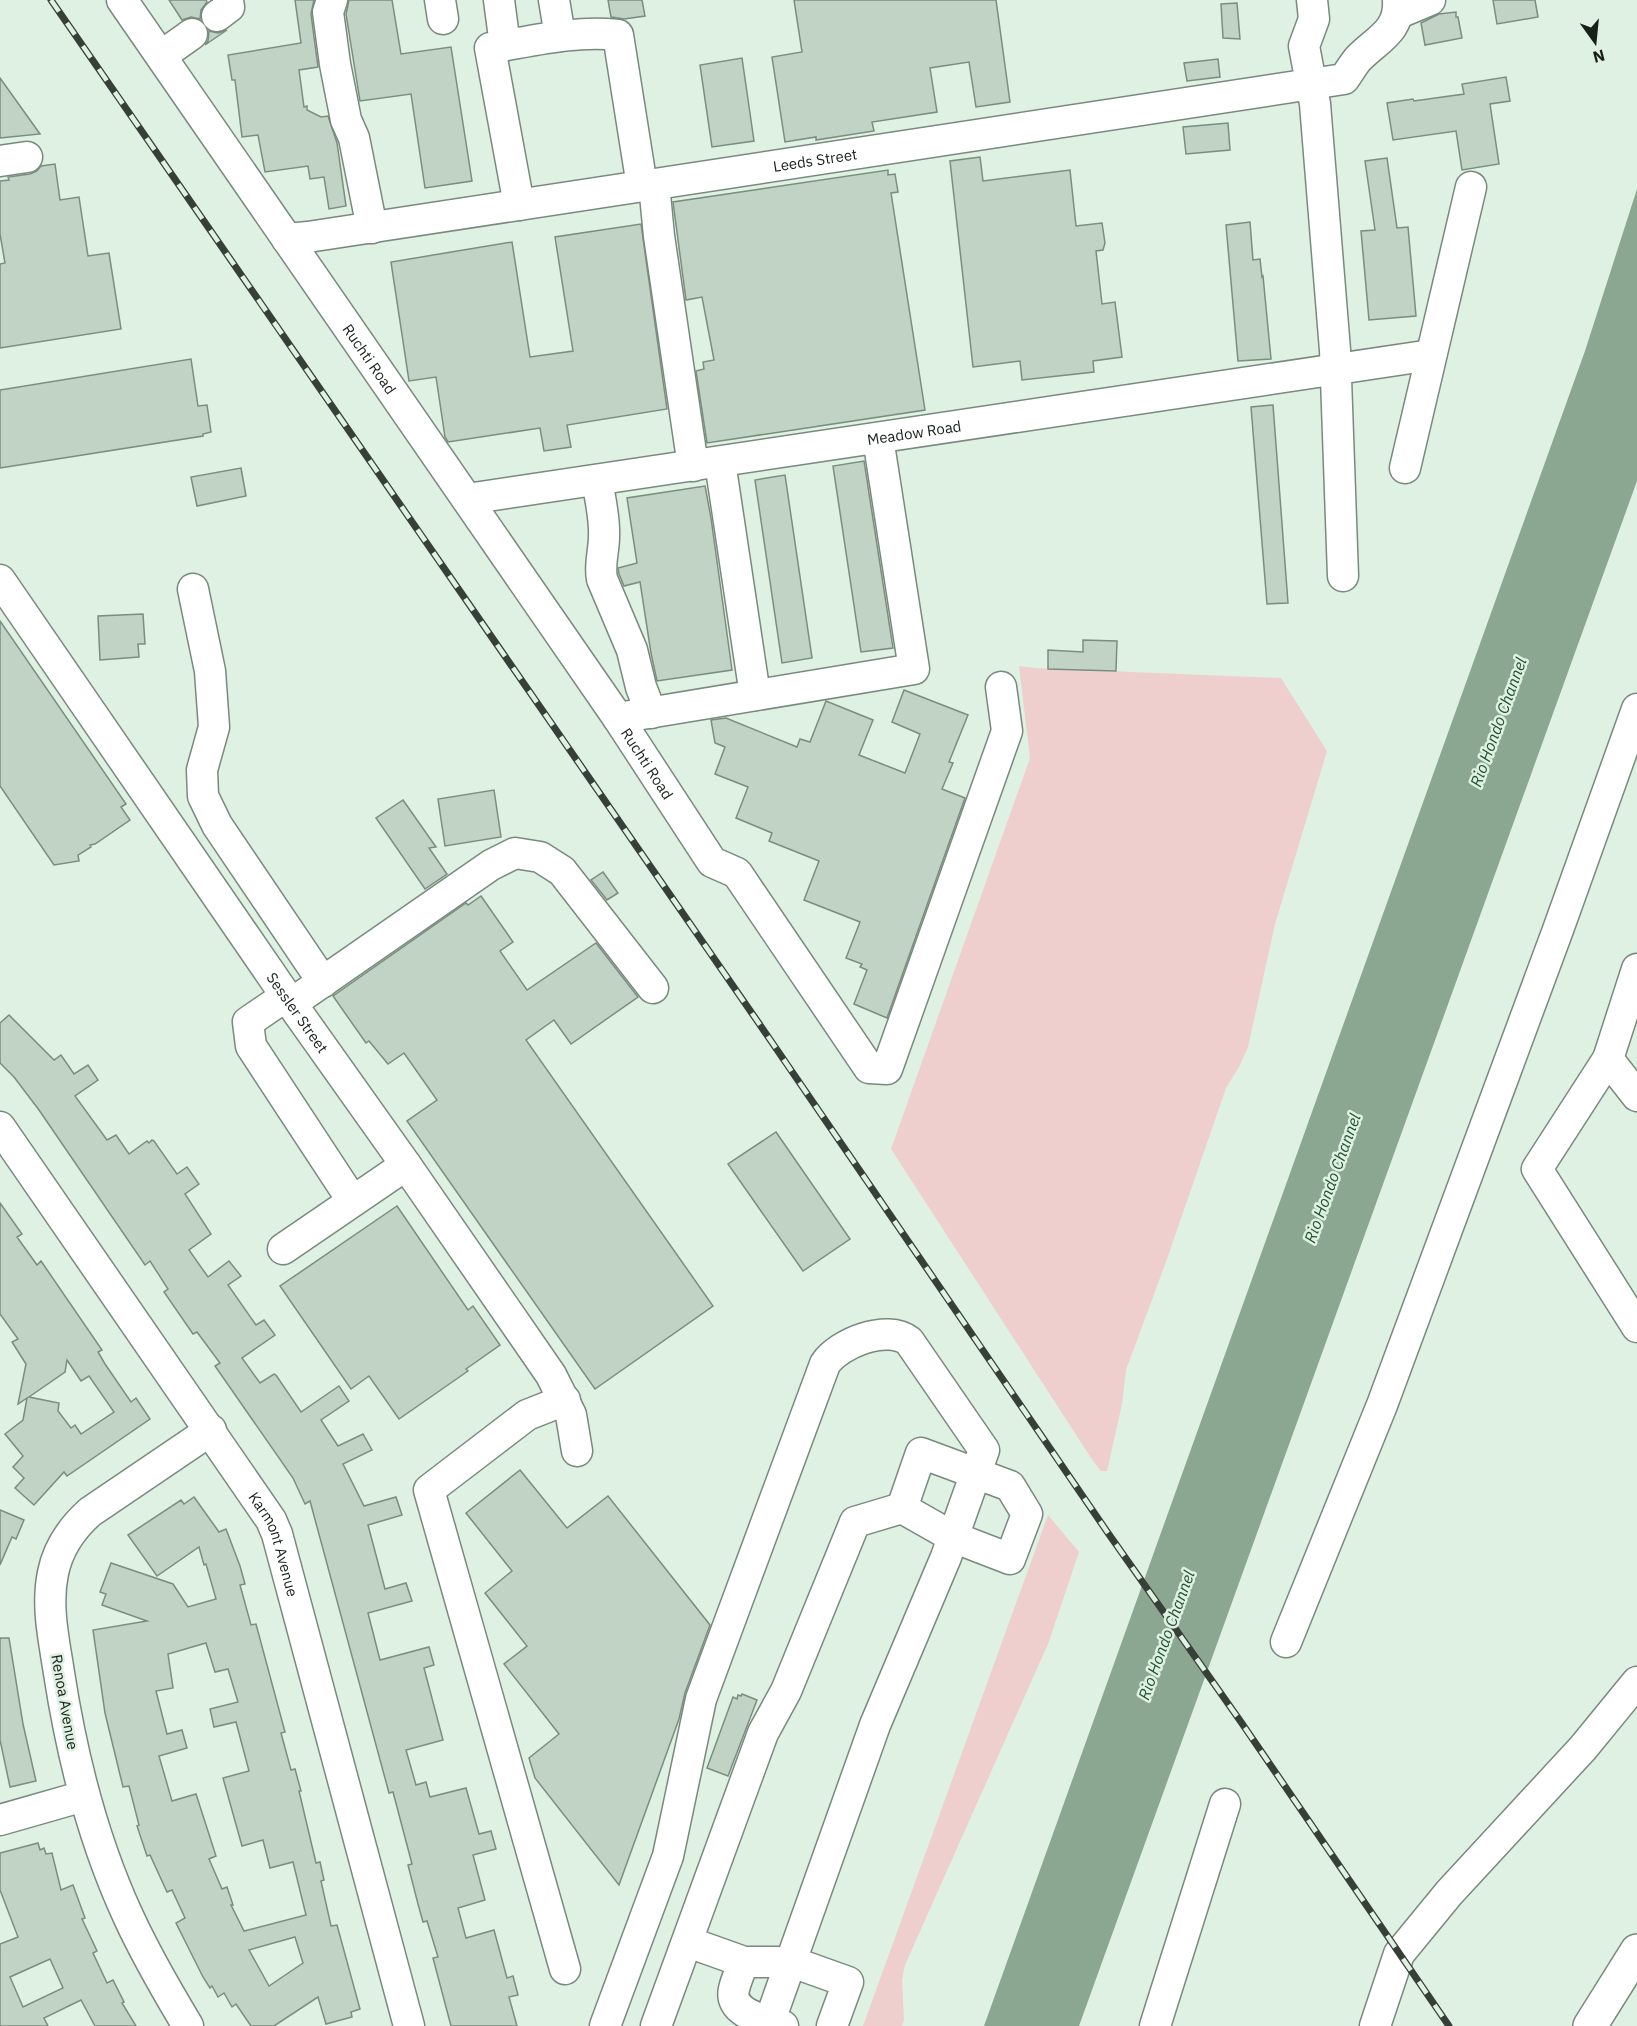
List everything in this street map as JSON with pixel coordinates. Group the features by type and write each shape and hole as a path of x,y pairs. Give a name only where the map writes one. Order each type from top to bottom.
{"highway":[{"path":"1590,2026 1637,1951"}],"street":[{"name":"Ruchti Road","path":"122,0 618,718 712,862 737,873 869,1068 887,1069 1007,731 1001,687"},
{"path":"332,0 328,12 335,64 346,120 354,138 372,228"},
{"path":"499,0 505,45"},
{"path":"554,0 560,36"},
{"path":"1312,0 1314,19 1304,46 1315,104 1349,366 1343,576"},
{"path":"1398,6 1430,0"},
{"name":"Leeds Street","path":"287,239 372,228 1344,78 1357,61 1393,26 1398,6"},
{"path":"519,205 490,48 560,36 596,33 618,35 707,464 746,696"},
{"path":"161,56 192,34"},
{"path":"1405,468 1471,187"},
{"name":"Meadow Road","path":"467,499 1431,355"},
{"name":"Ruchti Road","path":"618,718 914,669 878,438"},
{"path":"597,480 604,521 600,568 602,579 632,650 641,687 651,713"},
{"name":"Sessler Street","path":"0,580 283,1002 406,1165 551,1375 565,1400 575,1432 577,1451"},
{"path":"193,589 210,671 214,727 202,770 203,796 217,825 323,982"},
{"path":"1286,1642 1386,1394 1637,709"},
{"path":"352,1200 251,1047 248,1022 323,982 482,872 515,853 540,857 562,871 653,988"},
{"path":"1637,969 1608,1059 1537,1168 1637,1327"},
{"path":"1608,1059 1637,1096"},
{"name":"Karmont Avenue","path":"0,1127 268,1514 277,1534 409,2026"},
{"path":"283,1248 406,1165"},
{"path":"604,2026 668,1856 701,1699 827,1361 842,1348 865,1338 887,1335 906,1338 980,1462 1010,1486 1027,1514 1010,1559 953,1538 902,1508 855,1522 786,1690 763,1733 711,1870 688,1942 656,2026"},
{"path":"565,1400 527,1415 429,1490 566,1969"},
{"name":"Renoa Avenue","path":"188,2026 165,1988 129,1918 84,1796 66,1719 51,1619 51,1588 57,1558 70,1533 90,1512 210,1430"},
{"path":"902,1508 921,1453 980,1462"},
{"path":"744,1962 733,1990 735,2002 743,2011 774,2024 792,1962 875,1725 953,1538 980,1462"},
{"path":"1375,2026 1399,1954 1449,1893 1583,1748 1637,1682"},
{"path":"0,1820 84,1796"},
{"path":"1155,2026 1225,1804"},
{"path":"668,1856 711,1870"},
{"path":"688,1942 744,1962 792,1962 848,1982 832,2026"}],"shaded area":[{"path":"1019,666 1281,678 1327,751 1275,924 1248,1047 1226,1088 1126,1370 1122,1404 1107,1471 1101,1471 1093,1461 891,1149 1030,758"},
{"path":"1048,1515 1079,1552 1048,1644 905,1965 902,1980 904,2020 902,2026 863,2026"}],"water":[{"name":"Rio Hondo Channel","path":"1637,189 1637,481 1079,2026 984,2026 1585,351"}],"building":[{"path":"169,0 206,0 207,2 201,10 200,19 191,17 182,20"},
{"path":"295,0 314,0 311,14 318,67 299,70 304,107 307,106 307,110 321,117 328,116 337,143 346,206 329,209 324,177 310,179 308,166 265,172 258,135 242,137 235,80 232,80 228,55 301,43"},
{"path":"349,0 392,0 401,54 451,47 472,181 425,188 411,94 360,101 346,14"},
{"path":"608,0 642,0 645,16 624,19 611,17"},
{"path":"794,0 996,0 1010,102 976,107 969,62 930,68 937,112 872,122 874,131 816,140 816,137 785,142 772,57 802,52"},
{"path":"1493,0 1535,0 1538,17 1497,24"},
{"path":"1237,3 1240,39 1223,38 1221,4"},
{"path":"1456,12 1462,38 1425,45 1421,23 1439,14"},
{"path":"227,30 205,45 209,31 218,33"},
{"path":"742,58 754,141 712,147 700,65"},
{"path":"1218,59 1220,77 1187,81 1184,63"},
{"path":"1506,77 1510,101 1490,104 1499,164 1462,170 1456,131 1393,140 1387,103 1464,94 1462,84"},
{"path":"0,78 40,134 0,138"},
{"path":"1228,123 1230,150 1186,154 1183,127"},
{"path":"980,157 983,181 1070,170 1076,226 1102,223 1105,243 1103,250 1096,251 1102,304 1115,302 1122,357 1093,361 1094,372 1022,380 1020,361 973,367 950,161"},
{"path":"1387,158 1397,228 1408,227 1416,316 1369,320 1361,231 1375,230 1365,161"},
{"path":"55,164 60,200 79,197 88,256 109,253 121,329 0,348 0,264 5,263 0,234 0,181 9,180 8,177 30,174 41,166"},
{"path":"888,170 888,175 895,174 898,192 891,193 925,410 707,443 696,371 704,369 703,362 714,360 702,297 686,300 673,202"},
{"path":"1250,222 1253,260 1260,259 1263,276 1271,359 1238,361 1226,225"},
{"path":"641,224 667,409 567,425 571,447 544,451 540,428 448,442 445,437 436,377 409,381 391,262 512,242 530,357 573,351 555,237"},
{"path":"191,359 198,406 207,405 211,432 203,436 0,468 0,390"},
{"path":"1273,405 1288,603 1267,604 1251,407"},
{"path":"864,461 893,648 861,652 833,466"},
{"path":"241,468 246,496 197,506 191,477"},
{"path":"785,475 812,658 782,663 755,480"},
{"path":"705,486 732,670 657,681 640,582 624,586 618,568 637,563 627,498"},
{"path":"143,614 145,644 138,644 139,657 100,660 98,616"},
{"path":"0,621 126,804 121,807 130,820 95,844 90,845 91,847 78,855 79,861 54,865 0,786"},
{"path":"1083,640 1117,641 1116,671 1048,669 1048,650 1083,652"},
{"path":"904,690 968,715 949,762 953,763 942,789 965,798 887,1018 854,1004 867,970 860,967 862,964 846,958 860,922 804,900 819,861 769,841 772,833 736,818 748,787 715,774 725,747 715,743 711,720 726,718 797,747 800,739 810,742 826,701 873,720 859,755 905,773 920,734 892,722"},
{"path":"494,790 501,837 445,846 438,799"},
{"path":"403,800 436,847 429,848 447,874 425,889 376,818"},
{"path":"603,872 618,893 607,900 591,880"},
{"path":"481,896 513,942 500,951 527,990 596,943 638,997 571,1044 554,1020 526,1040 713,1306 595,1389 407,1121 437,1100 404,1053 388,1064 369,1041 366,1043 333,996 466,903 468,905"},
{"path":"9,1015 54,1060 61,1055 74,1074 88,1065 98,1080 75,1096 107,1140 116,1135 129,1154 152,1140 177,1174 187,1167 199,1184 185,1194 211,1234 189,1250 208,1277 229,1261 241,1276 228,1285 256,1325 264,1320 275,1335 242,1358 260,1383 276,1375 301,1412 339,1386 349,1401 321,1420 338,1446 363,1434 372,1450 343,1464 364,1506 396,1497 402,1515 368,1525 385,1589 406,1583 412,1601 368,1613 380,1660 429,1647 434,1665 424,1668 443,1740 406,1750 416,1785 426,1782 430,1797 466,1788 479,1834 491,1831 496,1849 473,1855 485,1900 458,1908 466,1938 494,1930 507,1978 513,1976 518,1995 509,1997 517,2026 451,2026 433,1958 438,1957 427,1921 423,1922 408,1865 412,1864 393,1792 389,1793 310,1501 305,1504 293,1478 215,1366 220,1363 197,1332 193,1334 164,1292 168,1289 150,1261 145,1265 39,1110 14,1077 0,1063 0,1023"},
{"path":"776,1132 850,1239 803,1271 728,1164"},
{"path":"0,1203 22,1234 17,1237 37,1265 41,1261 102,1350 98,1352 131,1402 136,1398 150,1419 67,1476 64,1472 34,1505 15,1488 24,1478 13,1467 23,1456 5,1434 23,1420 27,1398 18,1404 26,1364 12,1342 18,1339 0,1314","holes":["67,1360 81,1381 89,1376 114,1412 81,1434 75,1425 71,1428 58,1411 59,1403 29,1397 65,1372"]},
{"path":"397,1206 468,1310 473,1306 500,1345 466,1369 468,1371 399,1419 369,1376 351,1389 280,1286"},
{"path":"520,1470 567,1528 608,1496 710,1625 619,1885 535,1778 529,1758 559,1734 504,1664 527,1646 485,1593 512,1571 466,1513"},
{"path":"194,1497 219,1532 226,1529 240,1566 245,1584 240,1585 251,1625 256,1624 285,1732 281,1733 291,1770 295,1769 301,1791 299,1791 316,1863 320,1862 324,1880 321,1881 331,1926 337,1925 360,2009 351,2012 352,2017 326,2024 318,1997 274,2026 251,2026 236,2004 232,2007 224,1993 218,1997 203,1977 176,1923 185,1918 172,1890 167,1892 150,1855 147,1856 137,1826 139,1825 129,1786 123,1787 105,1713 93,1630 147,1621 102,1605 106,1594 100,1592 111,1563 173,1584 188,1607 216,1599 199,1547 157,1576 128,1535 181,1500 184,1504","holes":["206,1643 215,1672 228,1669 238,1702 210,1709 214,1727 236,1722 249,1771 223,1778 242,1846 263,1840 270,1868 293,1862 306,1915 244,1931 231,1905 233,1905 227,1887 222,1889 209,1859 216,1856 196,1794 172,1801 159,1756 187,1748 182,1730 167,1734 156,1691 173,1688 168,1654","295,1937 303,1963 269,1986 249,1950"]},
{"path":"0,1510 24,1520 16,1539 12,1537 0,1565"},
{"path":"0,1638 9,1638 23,1724 36,1781 10,1787 0,1740"},
{"path":"742,1694 757,1700 728,1776 707,1768 733,1697 737,1699 738,1695"},
{"path":"38,1843 40,1850 44,1848 46,1854 52,1853 61,1890 73,1885 85,1918 82,1919 97,1951 93,1953 107,1983 113,1980 124,2002 122,2003 136,2026 95,2026 81,2000 44,2018 48,2026 0,2026 0,1944 18,1937 0,1890 0,1853","holes":["50,1959 63,1988 23,2007 10,1977"]}],"railway":[{"path":"51,0 1449,2026"}]}
